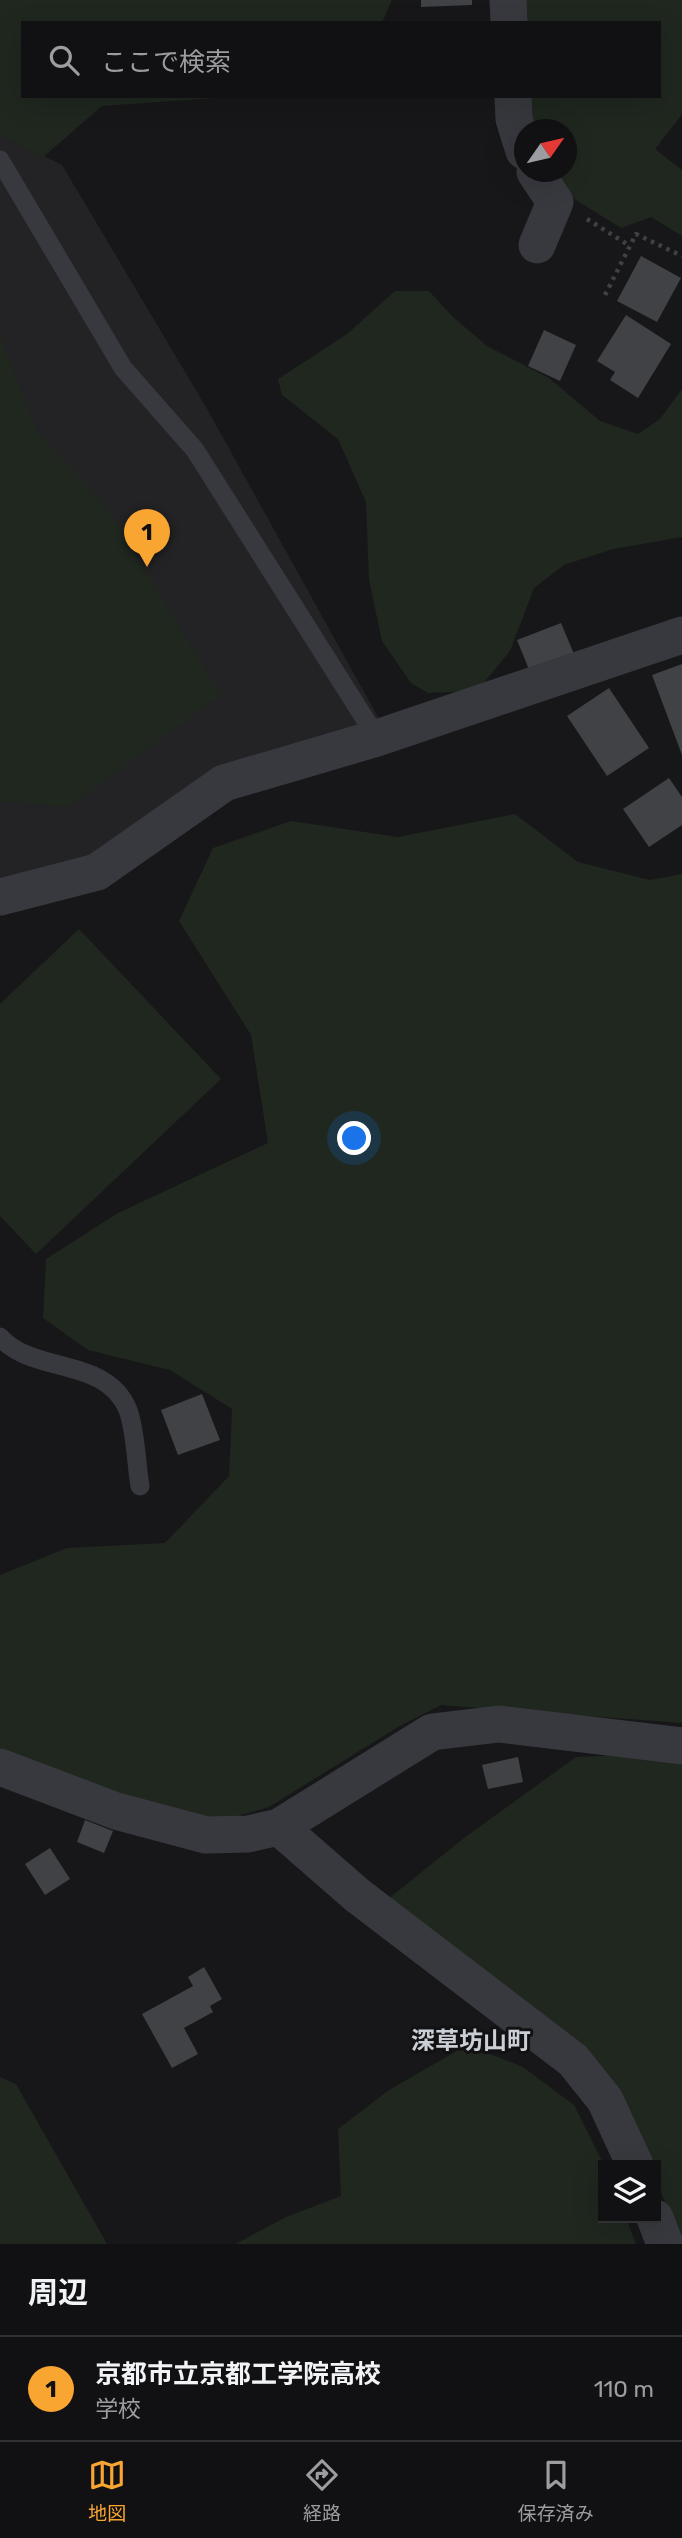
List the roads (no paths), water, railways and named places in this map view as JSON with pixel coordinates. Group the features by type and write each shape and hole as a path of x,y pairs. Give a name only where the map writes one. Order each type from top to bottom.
{"street":[{"path":"508,0 509,21"},
{"path":"513,98 514,119"},
{"path":"537,246 555,202 542,182"},
{"path":"0,897 97,872 224,783 377,738 682,635"},
{"path":"0,1768 116,1811 206,1835 248,1834 279,1827 432,1732 499,1724 682,1745"},
{"path":"279,1827 357,1895 573,2060 605,2100 633,2160"},
{"path":"657,2223 665,2244"}],"lane":[{"path":"0,160 123,368 195,450 377,738"},
{"path":"0,1337 13,1351 102,1378 128,1409 140,1486"}],"place":[{"name":"京都市立京都工学院高校","path":"147,567"}],"district":[{"name":"深草坊山町","path":"471,2041"}]}
